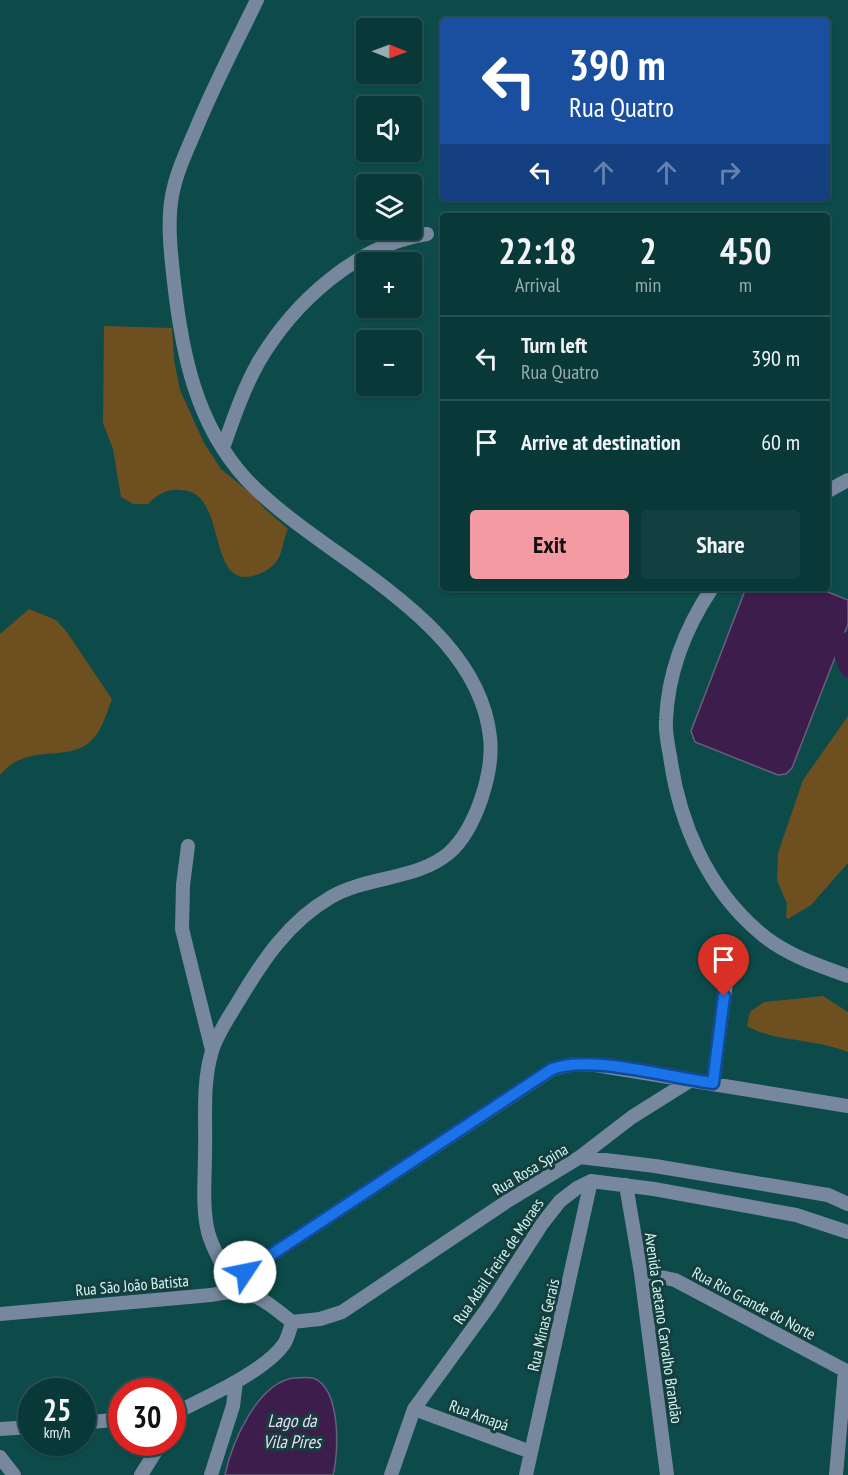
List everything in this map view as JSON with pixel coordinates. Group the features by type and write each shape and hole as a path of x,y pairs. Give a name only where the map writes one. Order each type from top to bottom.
{"street":[{"path":"232,1290 228,1275 208,1232 205,1202 204,1100 212,1050 226,1020 268,952 297,922 333,895 427,866 448,854 460,840 478,808 488,780 491,740 475,684 434,629 392,592 308,530 248,481 223,448 199,403 187,369 171,252 172,196 184,155 257,0"},
{"path":"223,448 257,365 298,308 370,252 388,243 427,234"},
{"path":"830,490 848,480"},
{"path":"710,591 684,638 670,684 665,722 676,796 697,850 710,874 733,907 760,933 790,953 848,976"},
{"path":"188,846 183,885 182,929 212,1050"},
{"path":"713,1083 730,952"},
{"path":"232,1290 236,1278 552,1069 574,1064 595,1065 713,1083 796,1100 848,1106"},
{"path":"580,1157 632,1117 691,1080"},
{"name":"Rua Rosa Spina","path":"292,1322 320,1319 342,1312 509,1200 580,1157 655,1166 828,1196 848,1204"},
{"path":"591,1181 796,1215 848,1232"},
{"name":"Rua Adail Freire de Moraes","path":"391,1475 414,1409 489,1306 560,1201 591,1181"},
{"name":"Rua Minas Gerais","path":"530,1466 591,1181"},
{"name":"Avenida Caetano Carvalho Brandão","path":"626,1185 641,1273 667,1475"},
{"path":"828,1196 848,1197"},
{"name":"Rua Rio Grande do Norte","path":"641,1273 675,1280 847,1371"},
{"name":"Rua São João Batista","path":"0,1314 211,1295 232,1290 261,1297 292,1322"},
{"path":"186,1409 236,1382 275,1354 285,1343 292,1322"},
{"path":"836,1475 847,1371"},
{"path":"211,1475 233,1406 236,1382"},
{"name":"Rua Amapá","path":"414,1409 530,1466"},
{"path":"0,1429 18,1428"},
{"path":"141,1475 152,1456"},
{"path":"0,1457 14,1475"}],"shaded area":[{"path":"104,326 172,328 174,360 180,390 204,443 221,469 254,496 288,529 280,556 269,569 256,575 240,576 230,569 223,556 206,506 196,495 181,490 171,490 159,495 148,504 133,504 121,497 113,449 103,423"},
{"path":"29,609 56,620 112,699 99,731 83,747 23,759 11,765 0,775 0,634"},
{"path":"848,716 848,863 811,905 788,919 786,917 787,904 777,880 778,853 803,780"},
{"path":"823,996 848,1012 848,1052 769,1035 747,1026 750,1012 764,1002"}],"water":[{"path":"745,591 826,591 848,600 848,624 792,768 786,774 778,775 695,742 691,731"},
{"name":"Lago da Vila Pires","path":"293,1378 313,1378 322,1384 329,1394 337,1437 333,1475 225,1475 240,1431 248,1416 268,1391"}],"waterway":[{"path":"848,640 842,654 848,669"}],"route":[{"path":"245,1272 552,1069 562,1065 595,1065 713,1083 724,996"}]}
